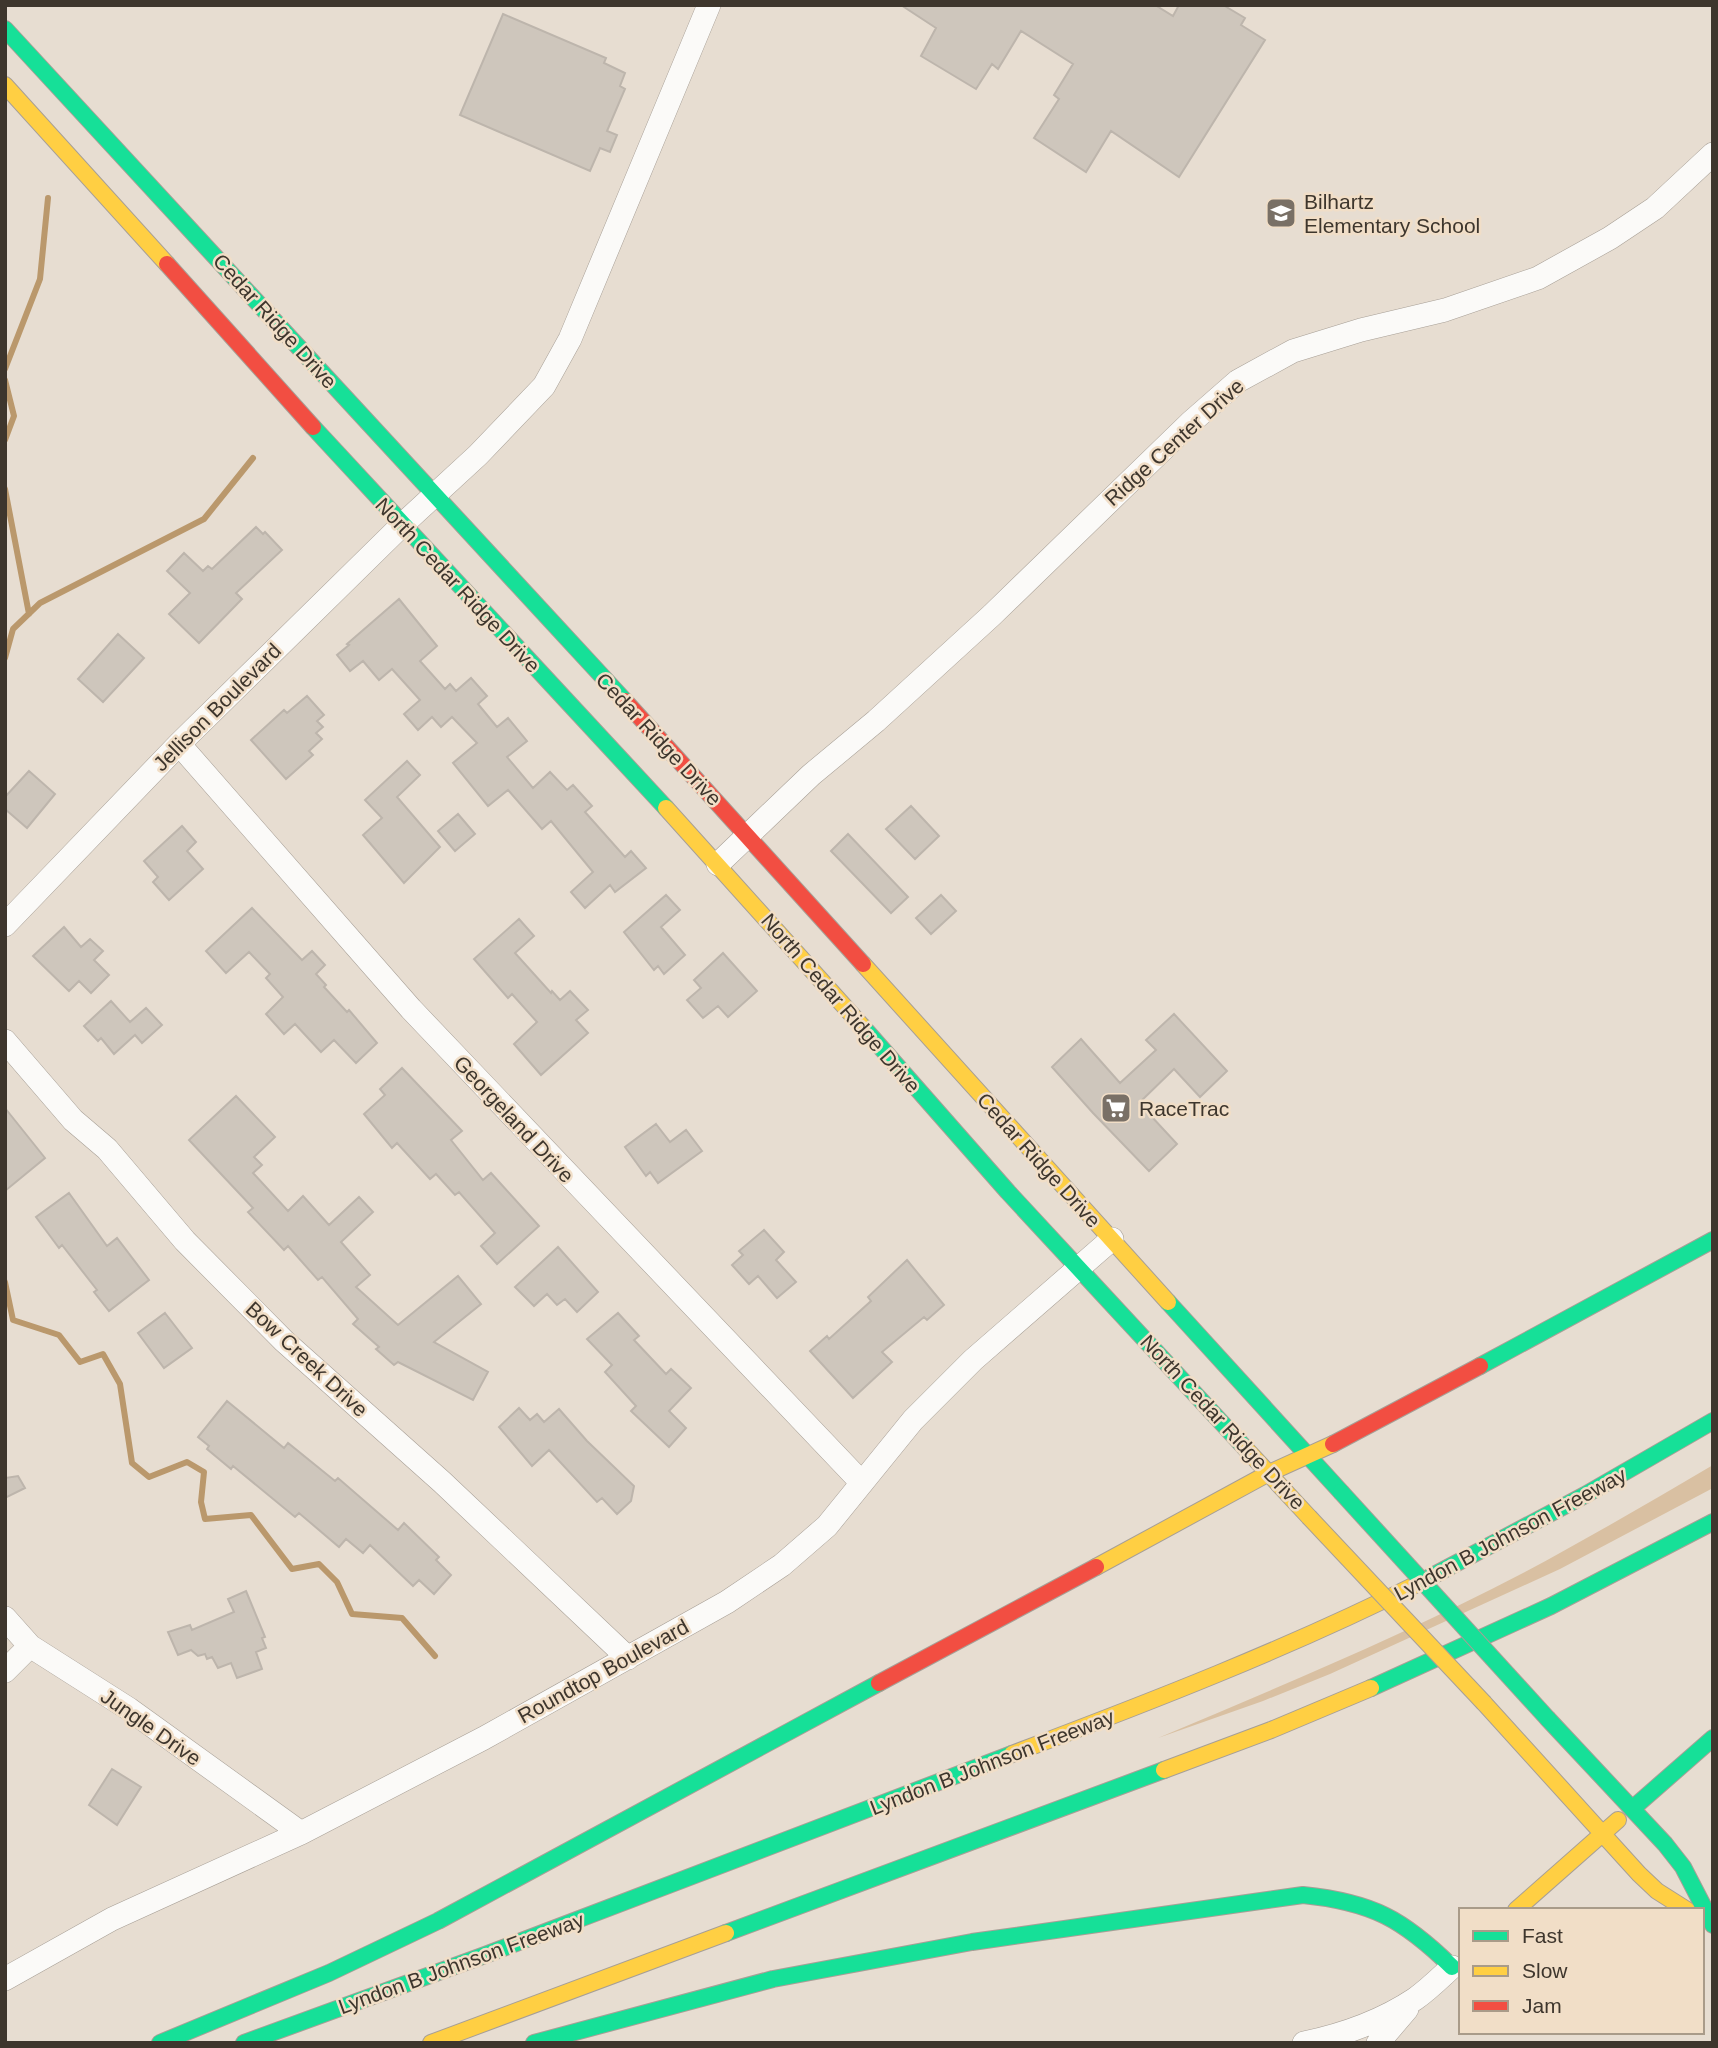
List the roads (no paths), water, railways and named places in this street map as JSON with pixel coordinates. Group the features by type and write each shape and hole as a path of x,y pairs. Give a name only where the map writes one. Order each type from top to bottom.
{"main road":[{"name":"Cedar Ridge Drive","path":"5,29 749,836 1306,1455"},
{"name":"North Cedar Ridge Drive","path":"5,85 402,524 718,864 1008,1192 1517,1738 1602,1833 1657,1891 1684,1908"},
{"path":"160,2043 329,1973 439,1921 1269,1473 1351,1436 1713,1240"},
{"name":"Lyndon B Johnson Freeway","path":"244,2043 498,1950 1165,1696 1271,1652 1365,1610 1493,1546 1615,1480 1713,1421"},
{"name":"North Cedar Ridge Drive","path":"1306,1455 1683,1867 1713,1925"},
{"path":"431,2043 1271,1730 1405,1674 1536,1614 1713,1521"},
{"path":"1518,1908 1713,1738"},
{"path":"534,2043 773,1979 972,1942 1303,1895 1339,1898 1370,1907 1402,1923 1456,1963"}],"street":[{"name":"Jellison Boulevard","path":"5,926 179,744 402,524 478,455 544,386 570,339 709,5"},
{"name":"Ridge Center Drive","path":"718,864 810,776 876,721 992,615 1180,433 1238,381 1293,351 1361,330 1445,310 1538,278 1610,238 1655,208 1713,154"},
{"name":"Georgeland Drive","path":"179,744 411,1009 862,1483"},
{"name":"Bow Creek Drive","path":"5,1041 73,1120 107,1149 185,1241 284,1341 442,1482 628,1658"},
{"name":"Roundtop Boulevard","path":"5,1979 113,1919 301,1833 484,1738 727,1602 782,1565 827,1526 913,1420 973,1360 1111,1239"},
{"name":"Jungle Drive","path":"5,1618 30,1646 129,1709 301,1833"},
{"path":"5,1671 30,1646"},
{"path":"1378,2043 1416,1998 1456,1963"},
{"path":"1304,2043 1346,2032 1382,2017 1416,1998"}],"waterway":[{"path":"5,369 40,279 48,198"},
{"path":"5,380 14,416 5,440"},
{"path":"5,658 13,629 40,603 204,519 253,458"},
{"path":"5,489 29,614"},
{"path":"5,1282 13,1320 59,1335 80,1362 103,1354 120,1384 132,1463 149,1477 187,1462 204,1472 201,1502 205,1519 251,1515 292,1569 319,1564 337,1582 352,1614 402,1618 435,1656"}],"place":[{"name":"Bilhartz Elementary School","path":"1281,213"},
{"name":"RaceTrac","path":"1116,1108"}]}
